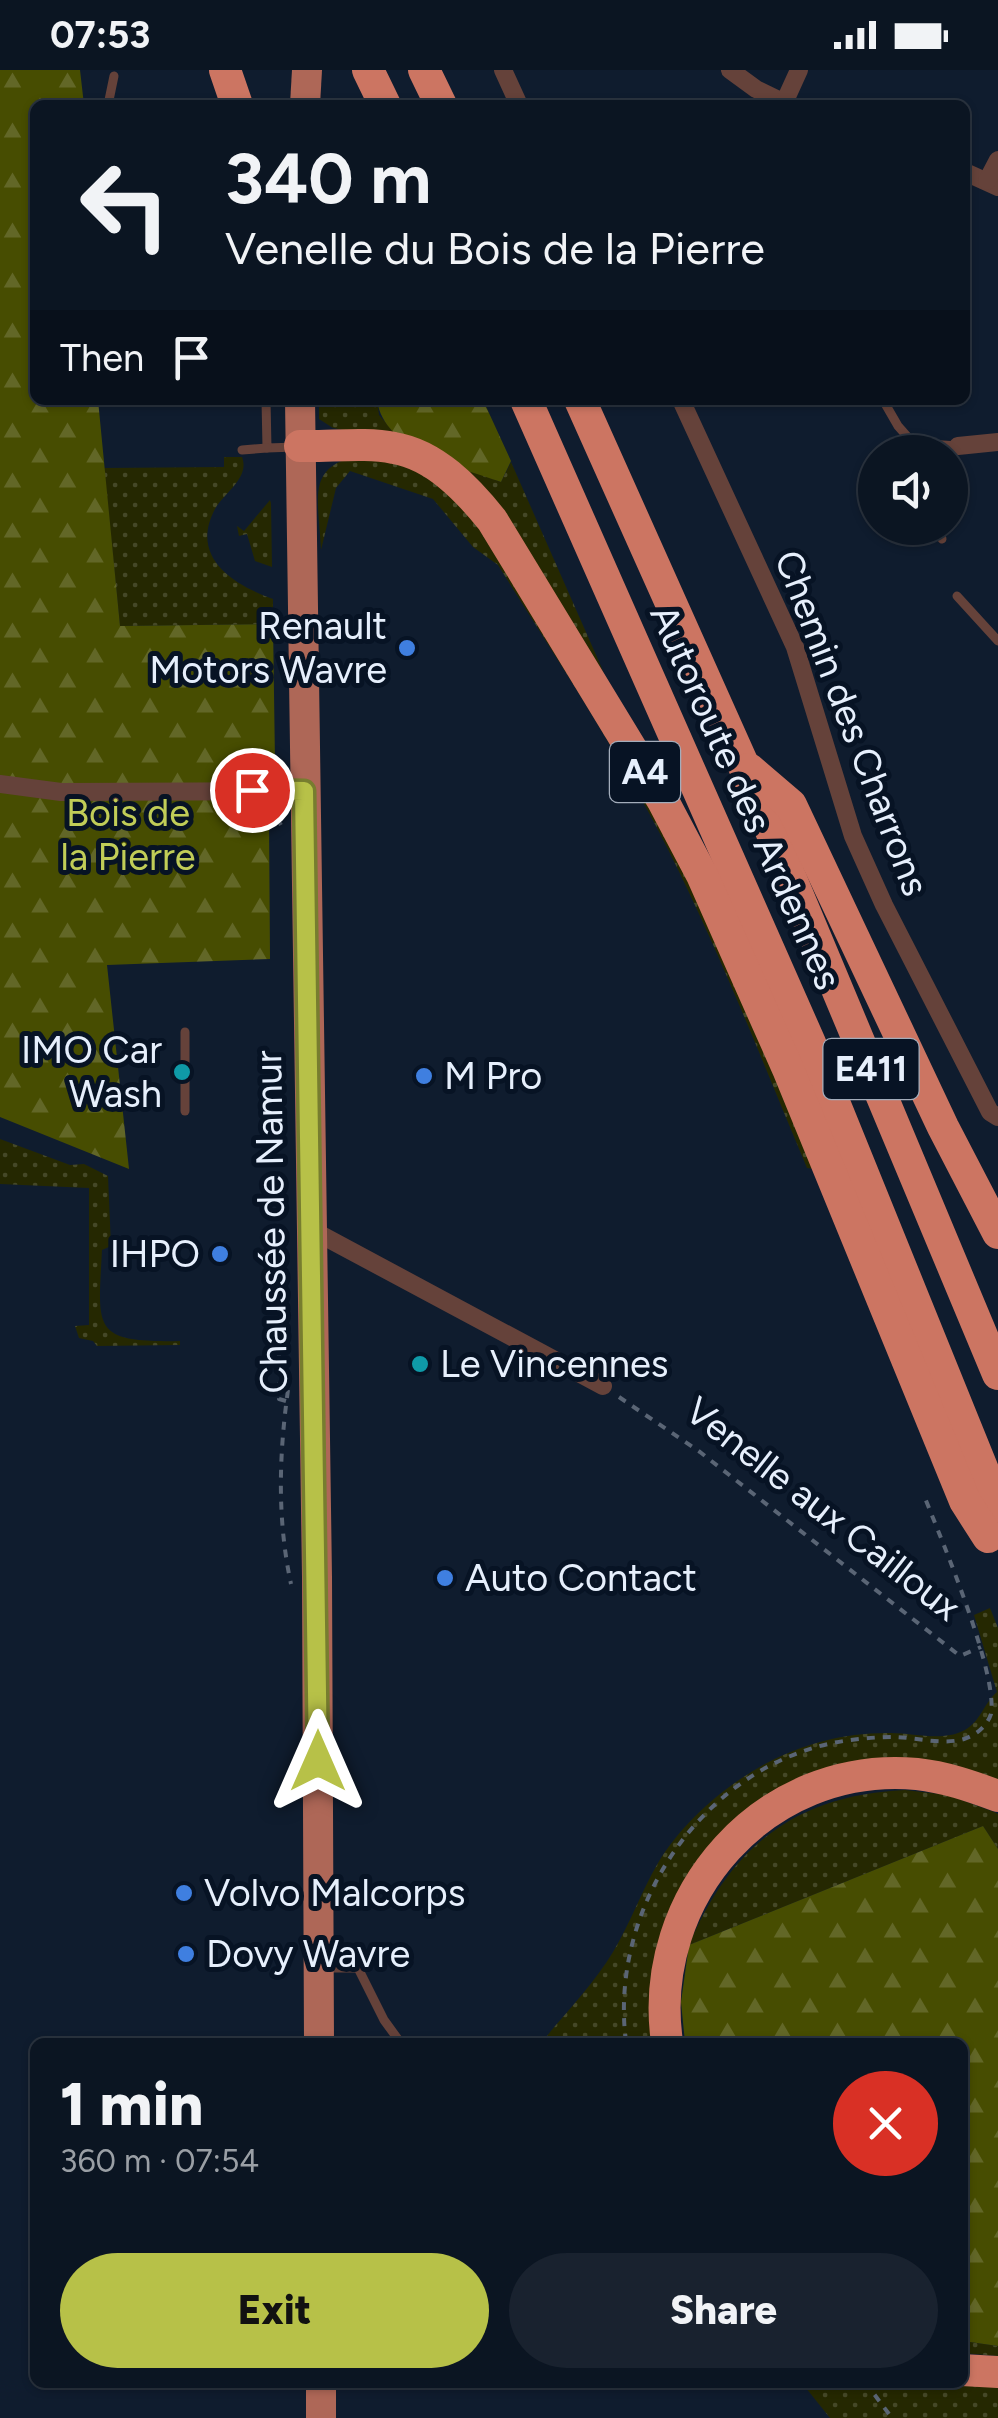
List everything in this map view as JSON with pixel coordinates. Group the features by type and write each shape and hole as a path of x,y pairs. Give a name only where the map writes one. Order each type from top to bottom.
{"highway":[{"path":"368,70 383,100"},
{"path":"424,70 439,100"},
{"name":"Autoroute des Ardennes","path":"528,405 810,1043 995,1536"},
{"name":"Autoroute des Ardennes","path":"582,405 744,764 998,1374"},
{"name":"A4","path":"300,446 395,448 462,484 492,520 664,802 702,875 788,1069 965,1501 995,1536"},
{"path":"744,764 791,805 943,1127 998,1233"},
{"path":"667,2038 664,1978 673,1938 686,1908 705,1872 735,1838 771,1810 816,1788 868,1775 915,1774 958,1781 998,1796"},
{"path":"968,2370 998,2372"}],"main road":[{"path":"305,100 307,70"},
{"name":"Chaussée de Namur","path":"300,405 320,2038"},
{"path":"321,2388 321,2418"}],"street":[{"path":"503,70 517,100"},
{"path":"730,70 778,100"},
{"path":"788,100 799,70"},
{"path":"992,184 998,160"},
{"name":"Chemin des Charrons","path":"683,405 795,647 853,836 990,1112 998,1118"},
{"path":"968,450 998,442"},
{"path":"0,784 61,792 304,791"},
{"path":"312,1230 602,1386"}],"lane":[{"path":"109,100 114,76"},
{"path":"266,405 267,448"},
{"path":"885,405 906,435"},
{"path":"242,450 300,446"},
{"path":"957,596 998,641"},
{"path":"185,1032 186,1111"},
{"path":"319,1968 358,1968 397,2038"}],"path":[{"path":"290,1334 279,1338 279,1399 292,1402 290,1426"},
{"name":"Venelle aux Cailloux","path":"602,1386 700,1452 960,1656 981,1647"},
{"path":"287,1398 281,1431 282,1533 290,1578"},
{"path":"925,1498 967,1604"},
{"path":"869,2388 892,2418"}],"green space":[{"name":"Bois de la Pierre","path":"0,70 80,70 83,100 30,100 30,405 98,405 120,626 273,624 275,763 271,775 251,783 251,805 266,806 269,817 270,959 107,965 129,1169 0,1117"},
{"path":"319,405 378,405 379,415 402,441 333,428 319,419"},
{"path":"379,405 485,405 511,461 501,482 426,454 408,444 383,418"},
{"path":"375,453 459,490 664,820 815,1169 807,1168 717,953 656,826 498,565 473,547 433,499 350,471 336,488 321,550 318,496 326,472 352,457"},
{"path":"224,457 242,457 243,472 215,509 208,526 208,542 212,555 231,577 273,599 273,624 120,626 104,468 224,467"},
{"path":"447,461 501,482 511,462 604,673 517,533"},
{"path":"270,500 272,567 255,561 247,534 239,536 237,526 244,531"},
{"path":"0,1139 70,1165 84,1164 108,1176 111,1246 102,1250 100,1298 106,1326 130,1339 180,1341 180,1345 97,1346 79,1338 75,1326 89,1325 89,1188 0,1184"},
{"path":"990,1608 998,1628 998,1785 924,1763 729,1830 655,2038 545,2038 605,1964 668,1848 691,1820 733,1784 763,1765 823,1741 871,1734 945,1736 974,1723 997,1692 974,1615"},
{"path":"905,1790 948,1795 998,1814 998,1849 983,1826 689,1945 725,1880 772,1832 831,1802"},
{"path":"983,1826 998,1849 998,2346 968,2342 968,2038 685,2038 681,2002 689,1945"},
{"path":"968,2342 998,2346 998,2356 968,2353"},
{"path":"968,2383 998,2383 998,2418 830,2418 806,2388 968,2388"}],"place":[{"name":"Renault Motors Wavre","path":"407,648"},
{"name":"IMO Car Wash","path":"182,1072"},
{"name":"M Pro","path":"424,1076"},
{"name":"IHPO","path":"220,1254"},
{"name":"Le Vincennes","path":"420,1364"},
{"name":"Auto Contact","path":"445,1578"},
{"name":"Volvo Malcorps","path":"184,1893"},
{"name":"Dovy Wavre","path":"186,1954"}],"route":[{"path":"252,790 304,791 318,1761"}]}
